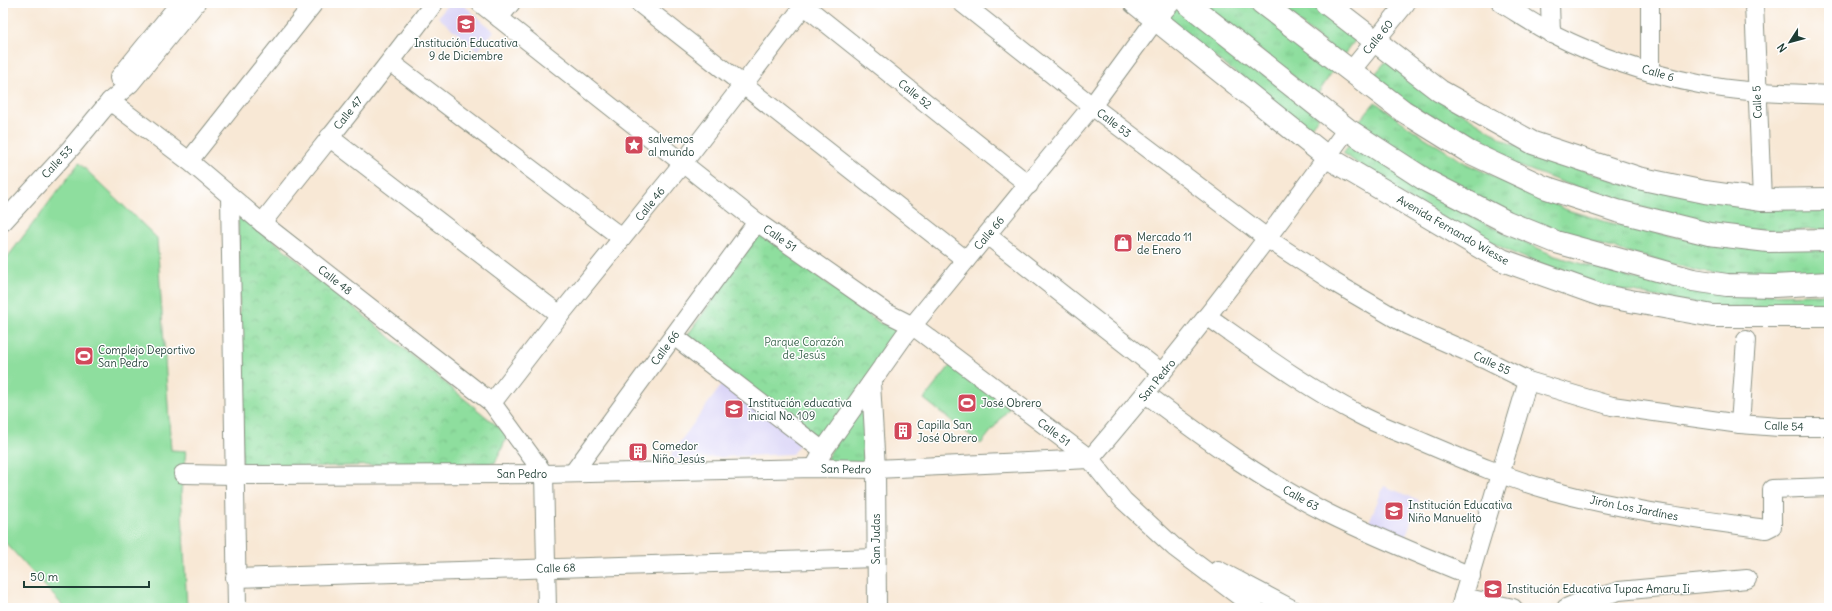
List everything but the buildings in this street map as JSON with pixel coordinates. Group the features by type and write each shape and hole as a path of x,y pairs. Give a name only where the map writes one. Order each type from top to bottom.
{"main road":[{"name":"Avenida Fernando Wiesse","path":"1135,3 1327,157 1502,260 1603,296 1713,316 1829,316"},
{"path":"1187,3 1347,129 1427,181 1507,222 1556,242 1678,276 1727,285 1774,286 1829,283"},
{"path":"1262,3 1350,72 1403,111 1469,152 1544,187 1617,211 1709,234 1768,241 1829,240"},
{"path":"1326,3 1440,91 1533,143 1638,178 1705,192 1762,200 1829,199"}],"street":[{"name":"Calle 53","path":"110,101 118,79 180,3"},
{"name":"Calle 53","path":"3,222 71,148 110,101 130,84 196,3"},
{"path":"189,161 314,3"},
{"name":"Calle 47","path":"262,223 390,62 434,3"},
{"name":"Calle 51","path":"480,3 757,222 887,313 913,326 1090,459 1123,500 1174,547"},
{"path":"499,18 511,3"},
{"path":"639,3 966,260"},
{"name":"Calle 53","path":"962,3 1092,106 1268,239"},
{"name":"Calle 66","path":"814,468 823,451 904,336 1092,106 1156,19 1171,3"},
{"name":"Calle 60","path":"1350,72 1406,3"},
{"name":"Calle 6","path":"1501,3 1551,34 1608,58 1650,72 1700,84 1756,92 1829,95"},
{"path":"1550,3 1551,34"},
{"path":"1650,3 1650,72"},
{"name":"Calle 5","path":"1754,3 1756,92 1762,200"},
{"name":"Calle 46","path":"492,402 560,314 683,163 744,85 804,4"},
{"name":"Calle 52","path":"804,4 1028,184"},
{"path":"390,62 622,238"},
{"name":"Calle 48","path":"110,101 189,161 262,223 492,402 544,474"},
{"name":"San Pedro","path":"183,474 544,474 814,468 876,469 1090,459 1146,394 1268,239 1347,129"},
{"path":"329,137 560,314"},
{"path":"230,196 237,608"},
{"name":"Calle 66","path":"573,473 757,222"},
{"path":"987,235 1162,373"},
{"name":"Calle 55","path":"1268,239 1332,281 1401,321 1528,381 1612,406 1740,424"},
{"name":"Jirón Los Jardínes","path":"1207,316 1275,364 1321,393 1362,416 1501,474 1552,491 1636,509 1769,528 1772,526 1772,489 1829,487"},
{"path":"674,336 823,451"},
{"path":"1740,424 1746,340"},
{"path":"1512,608 1462,603 1528,381"},
{"name":"San Judas","path":"871,383 876,469 877,608"},
{"name":"Calle 63","path":"1146,394 1204,439 1265,478 1328,513 1386,540 1471,576"},
{"name":"Calle 54","path":"1740,424 1779,427 1829,427"},
{"path":"544,474 547,608"},
{"path":"1174,547 1255,608"},
{"path":"1174,547 1290,608"},
{"name":"Calle 68","path":"236,578 876,558"},
{"path":"1566,608 1580,602 1619,591 1747,579"}],"shaded area":[{"name":"Institución Educativa 9 de Diciembre","path":"450,3 461,3 494,31 478,51 438,17"},
{"name":"Institución educativa inicial No. 109","path":"726,379 803,440 792,454 672,459 671,454"},
{"name":"Institución Educativa Niño Manuelito","path":"1384,486 1419,500 1405,538 1369,522"}],"green space":[{"path":"1200,3 1249,3 1334,69 1317,95"},
{"path":"1275,3 1312,3 1357,38 1342,57"},
{"path":"1176,6 1319,117 1309,129 1166,20"},
{"path":"1387,60 1451,106 1509,143 1556,162 1611,179 1829,207 1829,229 1770,231 1736,228 1612,201 1485,153 1371,79"},
{"path":"1375,102 1416,132 1465,163 1567,210 1607,222 1694,241 1829,248 1829,276 1764,278 1702,272 1538,228 1456,188 1356,125"},
{"path":"1352,141 1413,185 1488,225 1555,256 1646,282 1731,295 1829,294 1829,307 1733,308 1674,300 1617,289 1566,275 1513,253 1403,196 1343,153"},
{"name":"Complejo Deportivo San Pedro","path":"79,163 157,238 171,450 186,451 181,492 187,608 65,608 3,540 3,263"},
{"path":"238,211 508,435 495,463 242,468"},
{"name":"Parque Corazón de Jesús","path":"760,232 881,324 910,327 825,448 685,339"},
{"name":"José Obrero","path":"953,362 1010,407 981,444 924,399"},
{"path":"868,393 871,464 823,464"}],"place":[{"name":"Institución Educativa 9 de Diciembre","path":"466,24"},
{"name":"salvemos al mundo","path":"634,145"},
{"name":"Mercado 11 de Enero","path":"1123,243"},
{"name":"Complejo Deportivo San Pedro","path":"84,356"},
{"name":"José Obrero","path":"967,403"},
{"name":"Institución educativa inicial No. 109","path":"734,409"},
{"name":"Capilla San José Obrero","path":"903,431"},
{"name":"Comedor Niño Jesús","path":"638,452"},
{"name":"Institución Educativa Niño Manuelito","path":"1394,511"},
{"name":"Institución Educativa Tupac Amaru Ii","path":"1493,589"}]}
